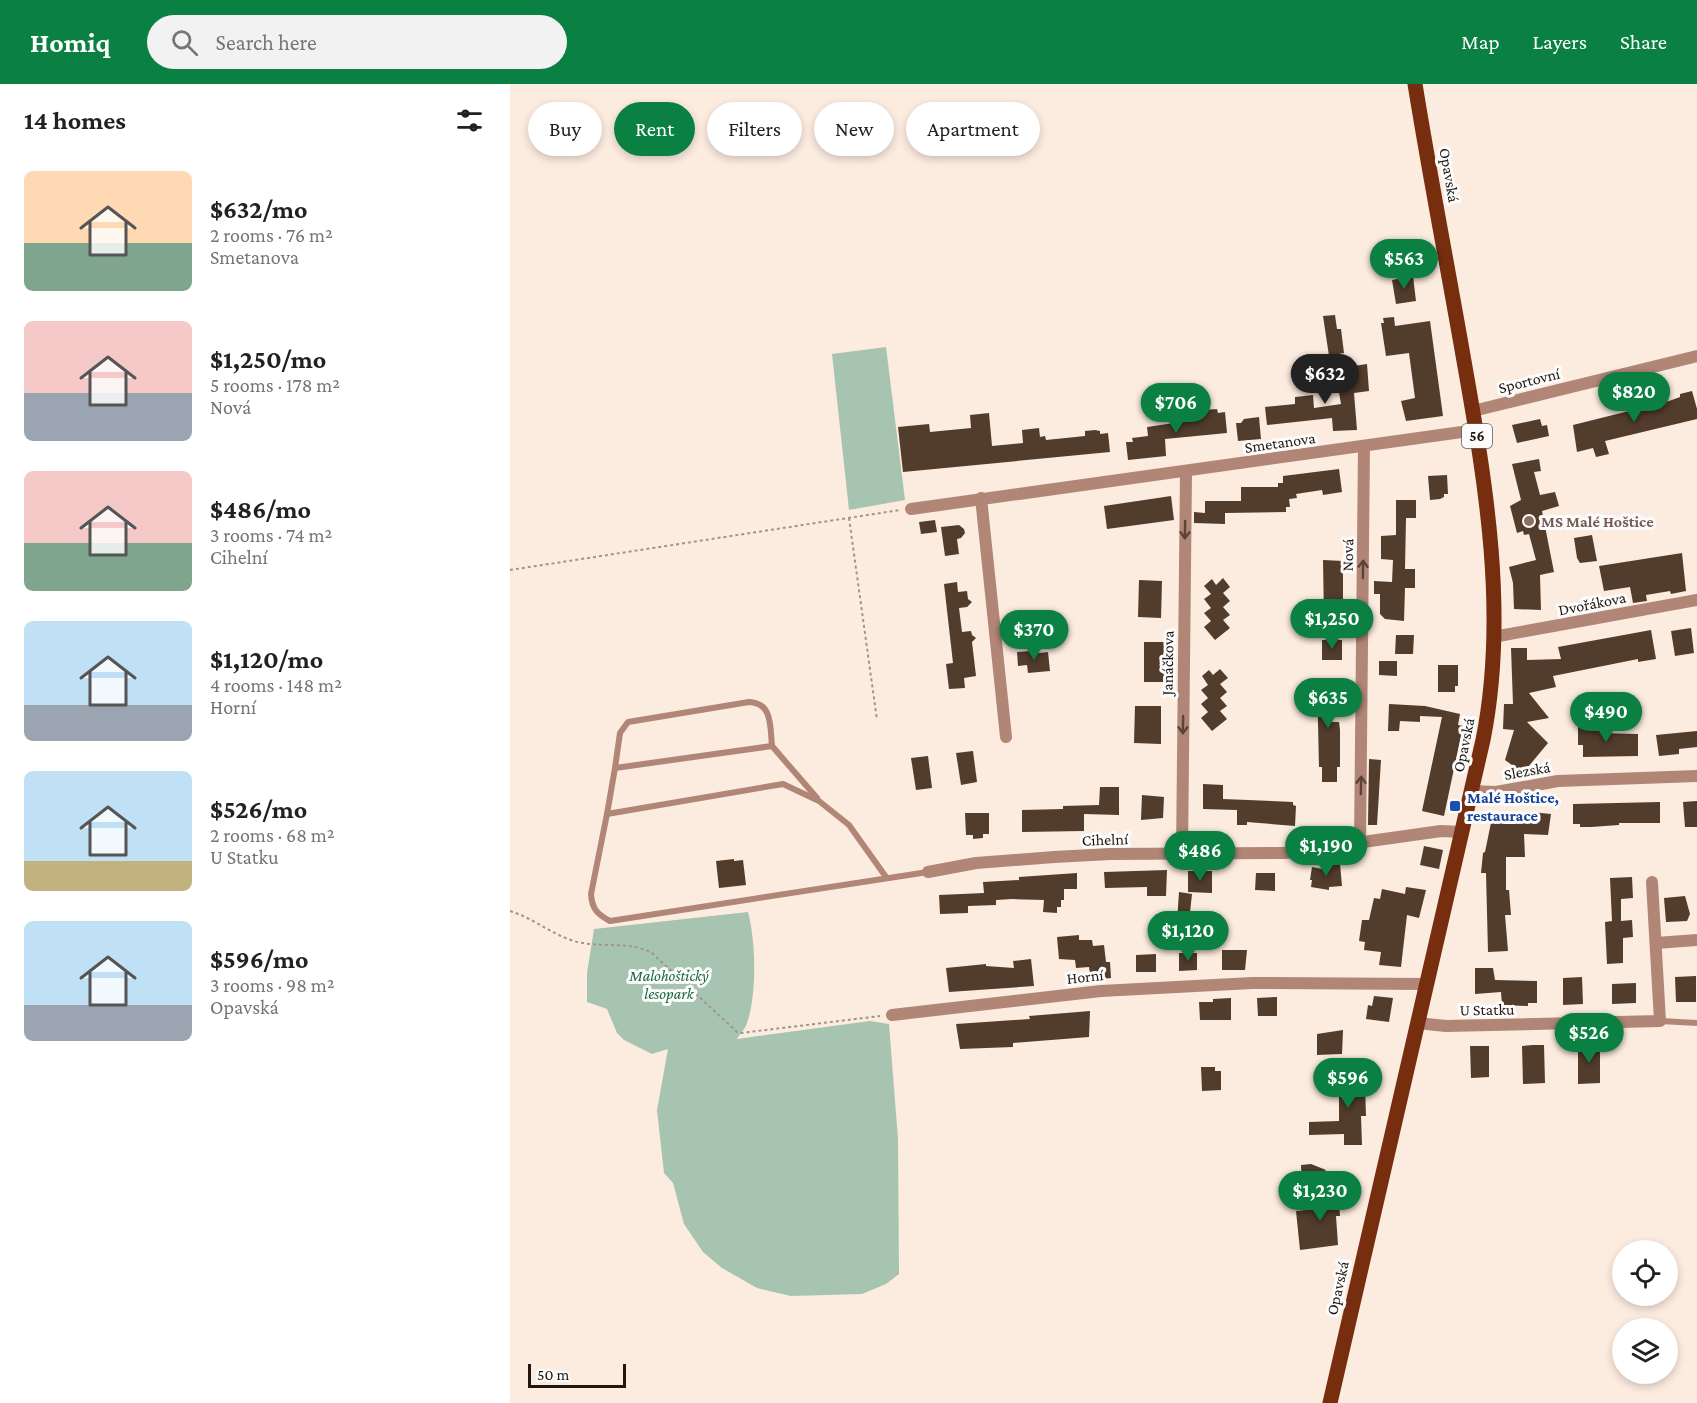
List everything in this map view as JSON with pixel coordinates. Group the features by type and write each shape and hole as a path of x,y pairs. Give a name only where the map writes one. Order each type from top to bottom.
{"main road":[{"name":"Opavská","path":"1330,1403 1490,704 1493,637 1492,563 1487,499 1415,84"}],"street":[{"name":"Sportovní","path":"1473,411 1697,356"},
{"name":"Smetanova","path":"911,509 1476,430"},
{"name":"Nová","path":"1360,843 1364,446"},
{"name":"Janáčkova","path":"1182,854 1186,472"},
{"path":"981,498 1006,737"},
{"name":"Dvořákova","path":"1493,637 1697,600"},
{"name":"Slezská","path":"1471,791 1496,792 1571,780 1697,776"},
{"name":"Cihelní","path":"928,872 976,863 1110,854 1286,853 1441,831 1462,832"},
{"path":"1652,882 1660,1021"},
{"path":"1656,943 1697,940"},
{"name":"Horní","path":"892,1015 1101,991 1252,983 1426,984"},
{"name":"U Statku","path":"1417,1023 1446,1026 1660,1021"}],"lane":[{"path":"886,877 849,825 819,801 772,746 768,714 764,706 758,702 628,722 620,733 591,894 592,905 598,914 610,921 928,872"},
{"path":"615,768 772,746"},
{"path":"607,814 783,784 819,801"},
{"path":"1660,1021 1697,1023"}],"path":[{"path":"510,570 911,509"},
{"path":"849,518 877,720"},
{"path":"510,911 526,916 574,941 595,945 639,946 652,953 737,1032 870,1017"}],"green space":[{"path":"886,347 905,500 849,510 832,354"},
{"name":"Malohoštický lesopark","path":"748,912 754,953 753,998 747,1023 737,1039 870,1021 889,1024 898,1139 899,1274 886,1284 862,1294 791,1296 757,1288 722,1268 703,1252 684,1224 673,1183 664,1173 657,1110 668,1049 652,1054 624,1040 617,1033 607,1009 587,1002 587,973 594,929"}],"building":[{"path":"1413,276 1416,301 1396,304 1392,280"},
{"path":"1335,315 1337,329 1341,329 1344,353 1329,356 1323,316"},
{"path":"1394,317 1395,326 1430,321 1443,416 1406,421 1401,401 1415,398 1409,353 1386,356 1381,323 1384,323 1383,318"},
{"path":"1367,364 1369,391 1354,393 1357,430 1333,431 1332,418 1267,425 1265,407 1295,404 1295,397 1313,395 1314,408 1341,404 1338,387 1350,385 1347,367"},
{"path":"1692,391 1697,419 1605,441 1609,454 1596,457 1593,448 1577,452 1573,425 1669,401 1680,397 1680,394"},
{"path":"1217,409 1218,413 1225,412 1227,433 1165,439 1166,456 1128,460 1126,442 1133,442 1132,438 1148,436 1147,427 1174,423 1174,418 1204,415 1204,410"},
{"path":"989,413 992,446 1023,443 1022,430 1039,428 1040,437 1045,436 1046,440 1085,436 1085,431 1095,430 1100,431 1100,434 1108,433 1110,452 903,472 898,427 929,424 930,432 971,428 970,415"},
{"path":"1259,417 1261,439 1238,441 1236,423 1241,423 1244,419"},
{"path":"1540,419 1542,426 1547,425 1549,436 1517,443 1512,425"},
{"path":"1539,459 1541,471 1534,472 1540,495 1555,492 1559,506 1542,511 1554,572 1540,575 1541,610 1514,609 1513,583 1509,567 1536,560 1529,534 1524,535 1523,531 1517,533 1510,506 1521,500 1512,464"},
{"path":"1339,469 1342,492 1323,495 1322,490 1296,494 1297,498 1289,499 1290,507 1286,507 1286,512 1225,513 1225,524 1194,523 1194,512 1205,513 1205,501 1241,501 1241,487 1278,487 1278,483 1283,483 1283,476"},
{"path":"1447,475 1448,494 1444,494 1444,497 1440,499 1430,500 1428,476"},
{"path":"1171,496 1174,520 1107,529 1104,506"},
{"path":"1396,500 1416,500 1416,518 1406,518 1405,569 1415,569 1415,588 1405,588 1404,621 1385,619 1380,614 1380,594 1374,594 1374,581 1392,582 1393,560 1381,559 1381,536 1396,535"},
{"path":"935,520 937,532 921,534 919,522"},
{"path":"959,525 965,533 957,539 959,554 945,556 941,527"},
{"path":"1592,535 1597,561 1580,563 1574,538"},
{"path":"1682,553 1686,591 1646,595 1647,601 1633,603 1630,587 1604,591 1599,566"},
{"path":"1323,560 1343,561 1343,619 1324,619"},
{"path":"1223,578 1230,587 1223,593 1230,601 1223,607 1230,615 1223,620 1230,628 1215,640 1204,627 1211,621 1204,613 1211,608 1204,599 1211,594 1204,586 1212,579 1216,585"},
{"path":"1139,580 1162,581 1161,618 1138,617"},
{"path":"957,582 958,592 967,591 968,599 972,602 967,607 959,608 962,632 971,631 976,638 972,642 976,676 964,678 965,688 949,689 946,664 953,663 944,584"},
{"path":"1691,628 1694,653 1675,656 1671,631"},
{"path":"1651,630 1656,659 1638,662 1638,659 1553,676 1556,687 1529,693 1549,718 1527,722 1548,743 1523,773 1505,760 1514,730 1503,729 1504,704 1513,704 1511,648 1527,648 1527,660 1561,659 1558,647"},
{"path":"1396,635 1414,635 1413,654 1395,654"},
{"path":"1322,640 1342,640 1342,660 1322,660"},
{"path":"1144,642 1167,642 1167,682 1144,682"},
{"path":"1030,651 1030,654 1048,652 1050,671 1028,673 1027,665 1018,666 1017,652"},
{"path":"1379,661 1397,661 1397,676 1379,675"},
{"path":"1438,665 1458,665 1458,686 1455,686 1455,692 1438,692"},
{"path":"1220,669 1228,678 1220,684 1227,692 1220,698 1227,706 1220,711 1227,719 1212,731 1201,718 1208,712 1201,704 1208,698 1201,690 1208,685 1202,676 1209,670 1213,675"},
{"path":"1317,679 1341,680 1340,702 1331,701 1330,722 1339,722 1340,730 1340,767 1337,767 1337,782 1322,782 1322,767 1319,767"},
{"path":"1389,704 1425,706 1460,714 1458,725 1463,726 1444,816 1422,811 1442,717 1420,716 1420,722 1400,721 1399,731 1388,731"},
{"path":"1135,706 1161,706 1161,744 1134,743"},
{"path":"1578,725 1600,725 1600,733 1638,734 1638,756 1583,757 1583,745 1578,745"},
{"path":"1697,731 1697,747 1679,749 1679,754 1659,756 1656,735"},
{"path":"973,751 977,782 961,785 956,753"},
{"path":"928,756 932,788 916,790 911,758"},
{"path":"1369,759 1381,760 1377,825 1368,825"},
{"path":"1203,784 1223,785 1223,799 1293,802 1296,806 1295,826 1247,822 1247,825 1237,825 1237,810 1203,809"},
{"path":"1100,787 1119,787 1119,815 1084,814 1084,831 1022,832 1022,810 1099,805"},
{"path":"1142,795 1164,797 1163,818 1141,820"},
{"path":"1697,801 1697,827 1685,827 1683,802"},
{"path":"1660,802 1660,823 1619,823 1619,825 1591,827 1580,827 1580,824 1573,824 1573,804"},
{"path":"1531,812 1551,814 1548,835 1524,834 1525,857 1506,857 1506,890 1509,890 1511,915 1505,915 1508,951 1488,952 1486,873 1481,873 1483,853 1493,813 1530,820"},
{"path":"965,813 989,813 989,834 983,834 983,838 973,839 973,835 966,835"},
{"path":"1424,846 1443,850 1439,869 1420,865"},
{"path":"734,859 734,861 743,860 746,885 719,888 716,861"},
{"path":"1340,864 1342,886 1329,887 1329,890 1311,887 1312,867 1327,870 1327,865"},
{"path":"1167,870 1166,896 1147,896 1147,887 1105,888 1104,872"},
{"path":"1188,871 1212,871 1212,893 1188,892"},
{"path":"1077,873 1077,889 1064,889 1064,900 1061,900 1061,907 1057,907 1057,913 1043,912 1044,900 1012,899 996,900 996,905 968,906 968,913 940,914 939,895 984,893 983,882"},
{"path":"1256,873 1275,873 1275,891 1255,890"},
{"path":"1632,877 1633,898 1621,899 1621,921 1632,920 1633,937 1623,938 1623,963 1607,964 1605,922 1612,921 1610,878"},
{"path":"1406,887 1426,890 1419,918 1407,915 1401,967 1379,965 1381,952 1364,950 1365,942 1359,941 1362,920 1369,920 1374,898 1380,899 1382,889 1405,894"},
{"path":"1179,892 1192,894 1189,922 1177,922"},
{"path":"1685,896 1690,914 1687,921 1666,922 1664,898"},
{"path":"1079,935 1079,940 1092,940 1093,946 1104,945 1106,962 1110,962 1111,978 1091,980 1089,967 1076,968 1075,960 1059,959 1057,937"},
{"path":"1222,950 1247,950 1245,970 1222,970"},
{"path":"1179,953 1197,953 1197,970 1179,971"},
{"path":"1156,954 1156,972 1136,972 1136,955"},
{"path":"1031,959 1034,986 949,992 946,968 986,964 986,966 1014,968 1013,961"},
{"path":"1475,968 1493,968 1495,980 1537,981 1537,1003 1528,1003 1528,1006 1502,1005 1501,992 1475,994"},
{"path":"1696,976 1696,1002 1676,1002 1675,977"},
{"path":"1582,977 1583,1004 1563,1005 1563,978"},
{"path":"1636,983 1636,1003 1612,1004 1612,984"},
{"path":"1374,996 1393,998 1389,1022 1366,1019 1368,1005 1372,1006"},
{"path":"1277,997 1277,1016 1258,1016 1257,998"},
{"path":"1231,998 1231,1020 1200,1020 1199,1002"},
{"path":"1090,1011 1089,1037 1013,1043 1013,1047 960,1049 956,1024 1030,1019 1029,1016"},
{"path":"1343,1030 1342,1054 1317,1055 1317,1034"},
{"path":"1544,1045 1545,1083 1523,1084 1522,1046"},
{"path":"1600,1045 1600,1083 1578,1084 1578,1046"},
{"path":"1470,1046 1489,1046 1489,1077 1471,1078"},
{"path":"1201,1067 1215,1067 1215,1071 1221,1071 1221,1090 1202,1091"},
{"path":"1363,1067 1363,1072 1373,1071 1373,1086 1365,1086 1366,1116 1361,1116 1362,1145 1344,1145 1344,1134 1309,1135 1309,1122 1339,1121 1339,1082 1350,1082 1350,1068"},
{"path":"1311,1164 1326,1170 1320,1175 1320,1185 1302,1186 1301,1165"},
{"path":"1338,1191 1340,1216 1336,1216 1338,1245 1300,1250 1296,1211 1317,1209 1316,1192"}],"place":[{"name":"MS Malé Hoštice","path":"1529,521"},
{"name":"Malé Hoštice, restaurace","path":"1455,806"}]}
